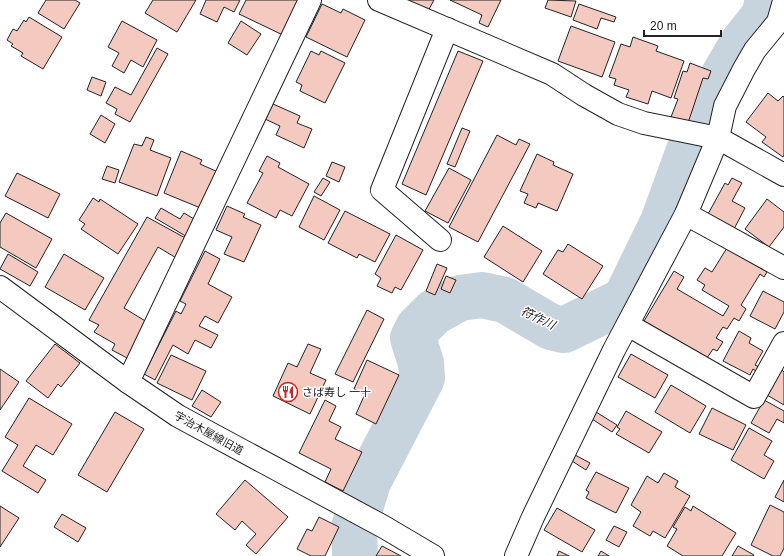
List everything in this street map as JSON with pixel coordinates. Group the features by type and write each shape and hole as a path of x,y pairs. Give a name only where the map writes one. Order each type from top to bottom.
{"street":[{"path":"128,382 310,0"},
{"path":"379,0 552,74 584,95 618,114 644,123 717,137 784,175"},
{"path":"516,556 533,517 600,378 686,214 717,137 725,106 755,50 778,22 784,1"},
{"path":"440,240 382,190 447,29"},
{"path":"686,214 784,268"},
{"name":"宇治木屋線旧道","path":"0,287 128,382 178,416 384,527 433,556"},
{"path":"628,325 754,397 784,343"}],"building":[{"path":"46,0 75,0 80,3 64,29 38,13"},
{"path":"153,0 196,0 177,32 145,13"},
{"path":"206,0 240,0 234,12 224,7 217,22 200,14"},
{"path":"246,0 303,0 285,36 239,14"},
{"path":"405,0 434,0 428,11"},
{"path":"450,0 501,0 488,27 479,23 482,15"},
{"path":"548,0 576,1 571,17 545,8"},
{"path":"322,4 341,13 343,9 365,20 347,57 306,37"},
{"path":"579,4 616,17 614,22 601,18 597,29 573,20"},
{"path":"29,17 62,37 43,69 21,56 23,53 11,46 13,44 7,40 13,29 17,31 24,20 26,22"},
{"path":"122,21 157,40 143,67 131,60 124,73 112,66 119,53 108,47"},
{"path":"241,21 261,34 247,55 228,43"},
{"path":"571,26 615,42 602,77 558,61"},
{"path":"633,37 658,46 656,51 684,61 671,98 652,91 648,104 626,97 629,90 614,85 616,79 609,77 621,44 630,47"},
{"path":"157,48 168,54 130,122 115,114 117,109 106,103 115,87 131,95"},
{"path":"311,51 319,55 321,51 345,63 325,103 300,91 302,85 296,82"},
{"path":"458,51 483,61 426,195 402,184"},
{"path":"690,63 711,71 708,79 703,78 688,123 671,117 678,99 674,98 683,71 687,72"},
{"path":"92,77 106,82 101,96 87,90"},
{"path":"768,93 778,101 783,96 784,97 783,157 762,142 766,137 746,122"},
{"path":"273,104 300,116 297,123 312,129 304,148 276,135 280,126 265,119"},
{"path":"101,115 115,124 105,143 90,134"},
{"path":"462,128 470,131 455,167 447,164"},
{"path":"497,135 516,145 519,139 530,144 478,242 449,227"},
{"path":"146,137 154,140 150,150 171,158 157,196 119,182 134,144 142,146"},
{"path":"181,151 202,160 200,164 218,172 203,209 164,193"},
{"path":"537,154 554,162 553,165 573,174 557,211 538,203 536,208 524,203 528,194 520,191"},
{"path":"267,156 280,163 278,167 309,184 292,216 280,210 276,218 247,203 263,173 259,171"},
{"path":"332,162 345,167 339,182 326,176"},
{"path":"107,166 119,170 115,183 102,179"},
{"path":"449,168 471,180 448,223 425,211"},
{"path":"17,173 60,194 48,218 5,196"},
{"path":"323,178 330,182 321,196 314,192"},
{"path":"732,178 742,183 732,201 745,208 734,229 708,214 725,183 728,185"},
{"path":"314,196 340,210 324,240 299,227"},
{"path":"93,198 99,202 100,199 138,224 118,254 81,229 85,224 79,220"},
{"path":"767,199 784,212 784,227 769,247 745,229"},
{"path":"227,206 245,214 243,217 261,225 244,262 224,254 232,237 216,230"},
{"path":"161,208 180,219 184,213 199,222 189,238 155,218"},
{"path":"345,211 390,234 375,262 359,254 357,258 328,243"},
{"path":"6,213 52,239 36,268 0,247 0,223"},
{"path":"147,217 189,240 178,259 158,247 124,308 147,322 127,358 112,350 115,344 94,332 99,325 89,320"},
{"path":"503,226 542,251 523,282 484,257"},
{"path":"396,235 423,250 401,290 395,287 392,293 377,286 381,278 375,274"},
{"path":"568,244 603,266 582,299 543,274 558,250 563,252"},
{"path":"727,248 767,272 764,277 760,274 741,305 746,309 739,321 734,318 727,329 723,327 716,338 723,342 717,351 713,349 707,358 644,321 674,271 684,277 677,289 723,316 729,306 702,290 705,285 697,280 705,268 712,272"},
{"path":"205,251 220,259 208,284 232,297 218,323 205,316 199,326 218,335 211,348 195,340 188,354 173,345 155,380 144,374 176,311 181,314 186,304 180,301"},
{"path":"8,254 38,272 30,286 0,269"},
{"path":"64,254 104,278 85,310 45,287"},
{"path":"437,264 447,268 435,295 426,291"},
{"path":"446,276 456,280 450,293 441,289"},
{"path":"763,291 784,302 784,312 775,329 750,316"},
{"path":"367,310 384,319 353,382 335,374"},
{"path":"739,331 751,338 749,343 763,351 755,365 759,367 756,371 753,369 750,375 723,361"},
{"path":"55,344 80,363 61,387 58,384 48,398 26,381"},
{"path":"308,344 321,349 310,373 326,380 310,414 273,396 288,363 297,367"},
{"path":"631,354 668,375 655,398 618,377"},
{"path":"171,355 206,371 192,400 157,383"},
{"path":"367,360 399,375 376,424 356,414 365,394 354,389"},
{"path":"0,369 19,382 0,410"},
{"path":"782,370 784,372 784,405 767,395"},
{"path":"671,385 706,406 690,433 655,412"},
{"path":"202,390 221,402 211,417 192,406"},
{"path":"29,398 72,424 53,455 36,445 23,466 46,480 38,493 2,471 18,445 5,437"},
{"path":"325,400 336,406 329,421 341,427 335,439 362,452 343,491 325,482 331,469 299,453"},
{"path":"764,400 784,411 784,423 777,419 769,433 751,423"},
{"path":"712,408 746,425 733,450 699,434"},
{"path":"626,411 662,432 649,453 616,434 620,429 617,427"},
{"path":"115,412 144,429 107,492 78,475"},
{"path":"596,412 617,425 612,432 592,419"},
{"path":"749,428 772,441 764,455 774,461 764,479 731,460"},
{"path":"575,455 590,463 586,470 572,461"},
{"path":"596,472 629,488 616,513 586,498 589,492 586,490"},
{"path":"664,473 678,481 675,487 690,496 665,538 653,531 650,536 633,526 641,512 631,505 647,476 658,483"},
{"path":"245,480 288,517 256,554 246,545 256,534 242,521 235,530 216,514"},
{"path":"784,480 784,502 775,497"},
{"path":"770,505 784,512 784,548 780,556 773,556 751,545"},
{"path":"0,506 19,518 0,547"},
{"path":"693,506 736,533 722,556 683,556 667,546 677,529 673,527 685,507 691,511"},
{"path":"557,508 595,530 582,552 544,530"},
{"path":"62,514 86,528 78,542 54,527"},
{"path":"319,517 339,527 325,556 311,556 297,549 307,529 312,531"},
{"path":"614,526 627,532 619,547 606,540"},
{"path":"382,546 401,556 376,556"},
{"path":"738,546 754,555 732,556"},
{"path":"559,551 569,556 557,556"},
{"path":"601,551 609,556 598,556"}],"waterway":[{"name":"符作川","path":"355,556 354,528 368,482 422,378 421,363 413,338 418,328 434,312 460,298 482,295 505,300 551,327 564,330 625,300 663,222 704,109 742,44 764,16 768,0"}],"place":[{"name":"さば寿し 一十","path":"288,392"}]}
